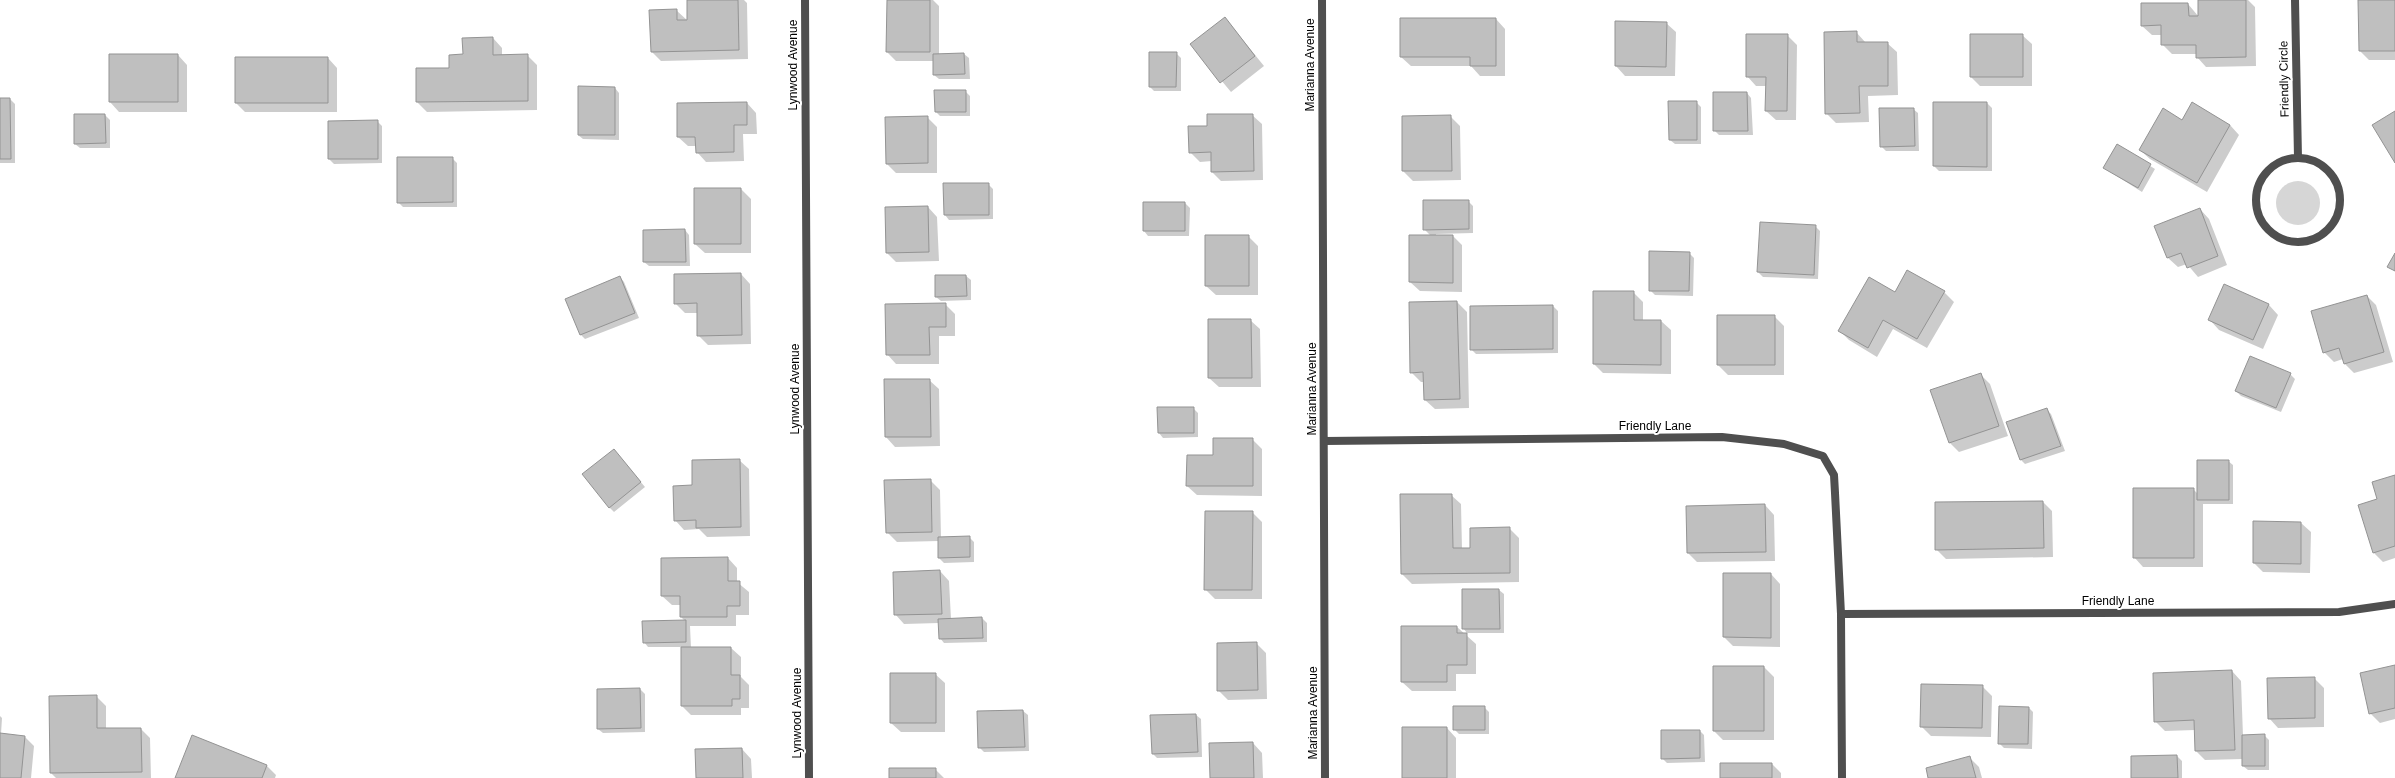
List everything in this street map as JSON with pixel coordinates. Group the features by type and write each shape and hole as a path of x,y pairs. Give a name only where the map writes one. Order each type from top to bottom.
{"street":[{"name":"Lynwood Avenue","path":"804,0 809,778"},
{"name":"Marianna Avenue","path":"1322,0 1325,778"},
{"name":"Friendly Circle","path":"2295,0 2298,158"},
{"path":"2298,158 2314,161 2325,167 2336,183 2340,202 2337,214 2331,226 2322,235 2310,240 2297,242 2284,240 2272,234 2262,223 2257,211 2256,198 2258,185 2265,173 2276,164 2298,158"},
{"name":"Friendly Lane","path":"1324,441 1722,437 1784,444 1823,456 1834,475 1841,614 1842,778"},
{"name":"Friendly Lane","path":"1841,614 2339,612 2395,604"}],"shaded area":[{"path":"2294,181 2302,181 2307,182 2314,187 2319,194 2319,212 2314,219 2307,224 2294,225 2286,222 2279,215 2276,207 2276,199 2279,191 2286,184"}],"building":[{"path":"687,0 738,0 739,50 651,52 649,10 677,9 677,20 687,20"},
{"path":"887,0 930,0 930,52 886,52"},
{"path":"2198,0 2246,0 2246,57 2196,58 2196,45 2161,45 2161,25 2141,26 2141,3 2188,3 2189,16 2198,16"},
{"path":"2358,0 2395,0 2395,51 2359,51"},
{"path":"1225,17 1255,56 1220,83 1190,44"},
{"path":"1400,18 1496,18 1496,66 1470,66 1470,57 1400,57"},
{"path":"1615,21 1667,22 1666,67 1615,66"},
{"path":"1857,31 1857,42 1888,42 1888,86 1859,86 1860,113 1825,114 1824,32"},
{"path":"1746,34 1788,34 1787,111 1765,111 1766,77 1746,77"},
{"path":"1970,34 2023,34 2023,77 1970,77"},
{"path":"493,37 493,55 528,54 528,101 416,102 416,68 449,68 449,55 463,54 462,38"},
{"path":"1149,52 1177,52 1176,87 1149,87"},
{"path":"964,53 965,74 933,75 933,54"},
{"path":"109,54 178,54 178,102 109,102"},
{"path":"235,57 328,57 328,103 235,103"},
{"path":"578,86 615,87 615,135 578,135"},
{"path":"934,90 966,90 966,112 935,112"},
{"path":"1713,92 1747,92 1748,131 1713,131"},
{"path":"0,98 10,98 11,159 0,159"},
{"path":"1668,101 1697,101 1697,140 1669,140"},
{"path":"747,102 747,125 734,125 734,152 696,153 695,137 677,137 677,103"},
{"path":"1933,102 1987,102 1987,167 1933,166"},
{"path":"2192,102 2230,125 2197,183 2139,150 2163,108 2182,120"},
{"path":"1879,108 1914,108 1915,146 1880,147"},
{"path":"2395,111 2395,163 2372,125"},
{"path":"74,114 105,114 106,143 74,144"},
{"path":"1207,114 1253,114 1254,171 1211,172 1211,152 1189,153 1188,126 1207,126"},
{"path":"1451,115 1452,171 1402,171 1402,116"},
{"path":"928,116 928,163 886,164 885,117"},
{"path":"378,120 378,159 328,159 328,121"},
{"path":"2117,144 2151,164 2138,188 2103,168"},
{"path":"397,157 453,157 453,202 397,203"},
{"path":"943,183 989,183 989,215 944,215"},
{"path":"694,188 741,188 741,244 694,244"},
{"path":"1423,200 1469,200 1469,229 1423,230"},
{"path":"1143,202 1185,202 1185,231 1143,231"},
{"path":"928,206 929,252 886,253 885,207"},
{"path":"2200,208 2218,256 2187,268 2181,253 2167,258 2154,226"},
{"path":"1760,222 1816,225 1814,275 1757,272"},
{"path":"685,229 686,262 643,262 643,230"},
{"path":"1205,235 1249,235 1249,286 1205,286"},
{"path":"1409,235 1453,235 1453,283 1409,282"},
{"path":"1649,251 1690,252 1689,291 1649,291"},
{"path":"2395,253 2395,271 2387,267"},
{"path":"1907,270 1945,291 1917,339 1883,320 1868,348 1838,331 1869,277 1895,292"},
{"path":"741,273 742,335 697,336 697,303 674,304 674,274"},
{"path":"935,275 966,275 967,296 935,297"},
{"path":"620,276 635,313 580,335 565,299"},
{"path":"2224,284 2269,304 2253,340 2208,320"},
{"path":"1593,291 1634,291 1634,320 1661,320 1661,365 1593,364"},
{"path":"2367,295 2384,352 2344,364 2339,348 2323,353 2311,311"},
{"path":"1457,301 1460,399 1424,400 1423,372 1410,373 1409,302"},
{"path":"946,303 946,327 929,327 930,355 886,355 885,304"},
{"path":"1553,305 1553,349 1470,350 1470,306"},
{"path":"1717,315 1775,315 1775,365 1717,365"},
{"path":"1208,319 1251,319 1252,378 1208,378"},
{"path":"2250,356 2291,373 2276,408 2235,391"},
{"path":"1981,373 1999,426 1949,443 1930,390"},
{"path":"884,379 930,379 931,437 885,437"},
{"path":"1157,407 1194,407 1194,433 1158,433"},
{"path":"2047,408 2061,446 2020,460 2006,422"},
{"path":"1213,438 1253,438 1253,486 1186,486 1187,455 1213,455"},
{"path":"614,449 641,482 609,508 582,474"},
{"path":"740,459 741,527 696,528 696,520 674,521 673,486 692,485 692,460"},
{"path":"2197,460 2229,460 2229,500 2197,500"},
{"path":"2395,475 2395,546 2373,553 2358,505 2377,499 2372,482"},
{"path":"931,479 932,532 886,533 884,480"},
{"path":"2133,488 2194,488 2194,558 2133,558"},
{"path":"1400,494 1452,494 1453,548 1470,548 1470,528 1510,527 1510,573 1401,574"},
{"path":"2043,501 2044,548 1935,550 1935,502"},
{"path":"1765,504 1766,552 1687,553 1686,506"},
{"path":"1205,511 1253,511 1252,590 1204,590"},
{"path":"2253,521 2301,522 2301,564 2253,563"},
{"path":"970,536 970,557 938,558 938,537"},
{"path":"728,557 728,581 740,581 740,606 727,606 727,617 680,617 680,596 661,596 661,558"},
{"path":"940,570 942,614 894,615 893,572"},
{"path":"1723,573 1771,573 1771,638 1723,637"},
{"path":"1462,589 1499,589 1500,629 1462,629"},
{"path":"982,617 983,638 939,639 938,619"},
{"path":"686,620 686,642 643,643 642,621"},
{"path":"1401,626 1457,626 1457,633 1467,633 1467,665 1447,665 1447,682 1401,682"},
{"path":"1257,642 1258,690 1217,691 1217,643"},
{"path":"681,647 731,647 731,675 740,675 740,699 732,699 732,706 681,706"},
{"path":"2395,665 2395,708 2369,714 2360,673"},
{"path":"1713,666 1764,666 1764,731 1713,731"},
{"path":"2232,670 2235,750 2195,751 2194,720 2154,722 2153,673"},
{"path":"890,673 936,673 936,723 890,723"},
{"path":"2315,677 2315,718 2268,719 2267,678"},
{"path":"1921,684 1983,685 1982,728 1920,727"},
{"path":"640,688 641,728 597,729 597,689"},
{"path":"97,695 97,728 141,728 142,772 50,773 49,696"},
{"path":"1453,706 1485,706 1485,730 1453,730"},
{"path":"1999,706 2029,707 2028,744 1998,744"},
{"path":"1023,710 1025,747 978,748 977,711"},
{"path":"1196,714 1198,752 1152,754 1150,715"},
{"path":"1402,727 1447,727 1447,778 1402,778"},
{"path":"1661,730 1700,730 1700,758 1661,759"},
{"path":"0,733 25,736 21,778 0,778"},
{"path":"2265,734 2265,766 2242,766 2242,735"},
{"path":"192,735 267,765 262,778 175,778"},
{"path":"1253,742 1254,778 1210,778 1209,743"},
{"path":"742,748 743,778 696,778 695,749"},
{"path":"2177,755 2178,778 2131,778 2131,756"},
{"path":"1970,756 1976,778 1928,778 1926,768"},
{"path":"1720,763 1772,763 1772,778 1720,778"},
{"path":"889,768 936,768 936,778 889,778"}]}
